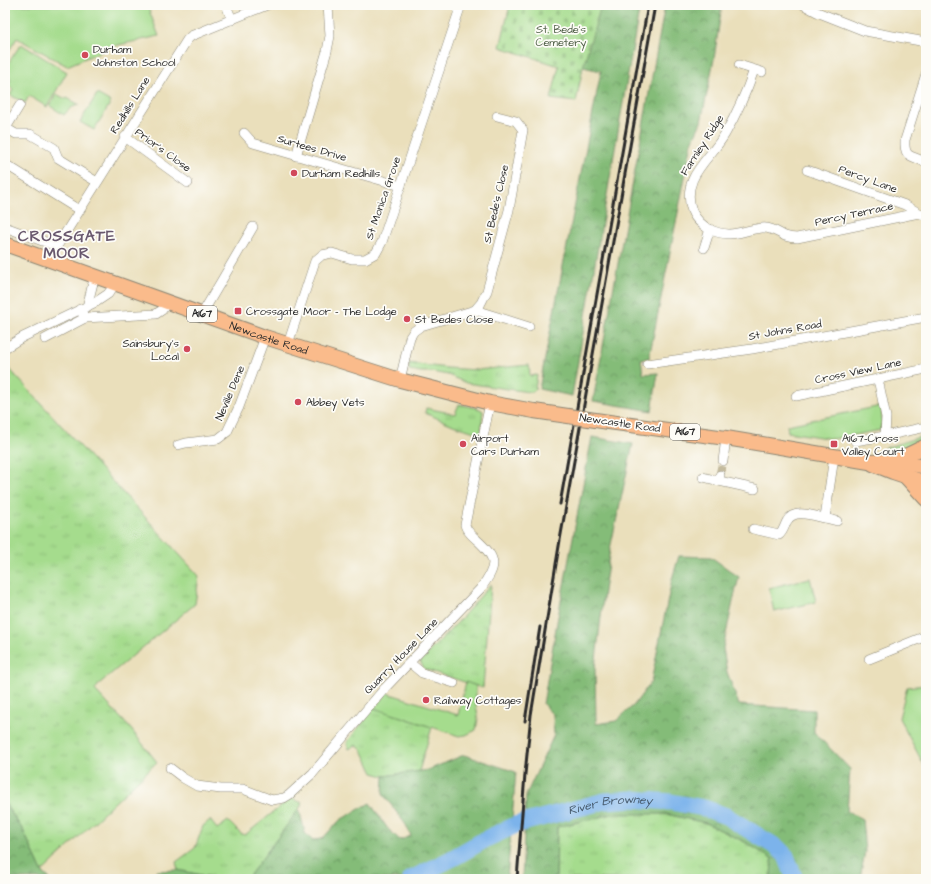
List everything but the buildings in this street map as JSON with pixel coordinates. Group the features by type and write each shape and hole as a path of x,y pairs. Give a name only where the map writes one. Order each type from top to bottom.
{"highway":[{"name":"A167","path":"5,244 49,259"},
{"name":"Newcastle Road","path":"49,259 265,337 400,380 443,392 534,411 726,438 869,462 895,461 926,468"},
{"path":"895,461 926,446"},
{"name":"Newcastle Road","path":"869,462 906,477 926,483"},
{"path":"906,477 926,499"}],"street":[{"path":"226,5 232,20"},
{"name":"Redhills Lane","path":"49,259 187,40 191,36 266,5"},
{"path":"296,156 327,51 330,36 328,5"},
{"name":"St Monica Grove","path":"288,344 315,261 322,255 332,252 352,259 365,259 376,253 382,242 461,5"},
{"path":"804,5 817,12 865,31 926,42"},
{"name":"Farnley Ridge","path":"710,230 700,222 694,214 690,204 690,186 696,172 721,141 758,71 740,65"},
{"path":"926,74 905,140 904,149 907,154 926,163"},
{"path":"20,106 6,128 16,134 30,134 54,148 58,158 97,182"},
{"name":"St Bede's Close","path":"474,310 481,304 487,291 509,210 523,130 516,121 497,116"},
{"name":"Surtees Drive","path":"244,133 254,143 401,186"},
{"name":"Prior's Close","path":"125,137 188,183"},
{"path":"5,164 79,210"},
{"name":"Percy Lane","path":"807,170 923,212"},
{"name":"Percy Terrace","path":"710,230 727,235 763,228 797,238 923,212"},
{"path":"5,227 56,246"},
{"path":"202,314 253,227"},
{"path":"704,248 710,230"},
{"path":"85,318 84,308 95,275"},
{"path":"5,348 23,337 96,302 108,294 116,283"},
{"path":"45,340 85,318 156,314 162,310 168,301"},
{"path":"400,380 410,336 421,326 474,310 529,327"},
{"name":"St Johns Road","path":"647,364 752,348 926,317"},
{"name":"Neville Dene","path":"178,445 218,439 227,432 239,407 265,337"},
{"name":"Cross View Lane","path":"796,396 926,369"},
{"path":"878,379 886,417 885,436"},
{"name":"Quarry House Lane","path":"170,768 197,786 221,789 243,789 263,797 278,800 289,795 313,773 385,688 481,588 491,574 493,566 492,556 487,549 466,530 464,525 490,403"},
{"path":"855,441 926,427"},
{"path":"723,461 726,438"},
{"path":"825,518 834,457"},
{"path":"703,477 720,478 755,489"},
{"path":"753,529 779,535 783,532 788,520 793,515 799,513 837,521"},
{"path":"869,659 926,636"},
{"path":"410,663 422,673 454,683"}],"green space":[{"name":"Durham Johnston School","path":"5,5 147,5 159,36 114,46 67,66 17,38 5,57"},
{"name":"St. Bede's Cemetery","path":"510,5 601,5 583,67 576,102 551,99 559,66 500,47"},
{"path":"601,5 640,5 572,396 539,389 601,71 583,67"},
{"path":"665,5 720,5 721,11 714,59 701,122 692,142 649,358 641,359 643,374 658,373 652,411 593,401"},
{"path":"21,44 67,72 47,107 29,96 25,103 10,95 13,90 8,85 11,79 5,75 5,68"},
{"path":"56,94 80,105 71,108 64,115 50,106"},
{"path":"97,94 111,102 94,130 80,122"},
{"path":"409,363 476,370 529,365 530,376 537,375 535,390 533,392 529,392 466,383 448,375 409,370"},
{"path":"5,364 199,576 195,604 100,683 95,690 130,728 157,762 42,872 23,830 5,804"},
{"path":"459,404 483,411 481,434 453,425 425,413 426,408 455,414"},
{"path":"881,406 881,430 833,439 788,432 787,425"},
{"path":"926,435 926,442 904,450 891,452 882,449"},
{"path":"592,437 633,444 610,549 604,591 595,668 596,724 616,721 634,705 651,682 672,579 679,556 711,557 739,577 723,648 727,672 739,705 814,710 814,732 850,769 847,811 862,819 865,851 860,879 771,879 772,859 745,842 706,823 666,814 612,814 557,827 556,879 522,879 526,795 554,735 553,715 543,704"},
{"path":"810,578 816,602 774,612 769,588"},
{"path":"491,584 483,688 424,669 420,661 459,621"},
{"path":"466,682 476,686 478,718 476,730 466,735 459,736 374,708 387,693 458,715"},
{"path":"926,685 926,769 899,718 907,687"},
{"path":"374,708 432,727 419,771 384,776 373,773 362,750 356,745 349,749 347,742"},
{"path":"464,755 516,772 507,879 247,879 299,809 305,833 312,840 322,839 340,820 370,803 388,829 400,840 411,836 406,825 383,794 384,776 428,770"},
{"path":"291,798 302,803 299,809 247,879 220,879 178,870 176,862 195,848 203,826 210,820 217,829 228,821 241,834 245,835"},
{"path":"5,804 23,830 42,872 50,879 5,879"},
{"path":"612,814 666,814 706,823 745,842 772,859 771,879 556,879 557,827"},
{"path":"178,870 220,879 148,879 157,871"}],"waterway":[{"name":"River Browney","path":"411,879 486,839 518,824 605,801 632,799 671,802 704,808 726,816 778,848 786,856 795,879"}],"tunnel":[{"path":"720,475 723,461"}],"railway":[{"path":"560,504 648,5"},
{"path":"517,879 531,715 560,540 655,5"},
{"path":"525,721 540,627"}],"place":[{"name":"Durham Johnston School","path":"85,55"},
{"name":"Durham Redhills","path":"294,173"},
{"name":"Crossgate Moor - The Lodge","path":"238,311"},
{"name":"St Bedes Close","path":"407,319"},
{"name":"Sainsbury's Local","path":"187,349"},
{"name":"Abbey Vets","path":"298,402"},
{"name":"Airport Cars Durham","path":"463,444"},
{"name":"A167-Cross Valley Court","path":"834,444"},
{"name":"Railway Cottages","path":"426,700"}],"district":[{"name":"CROSSGATE MOOR","path":"67,244"}]}
